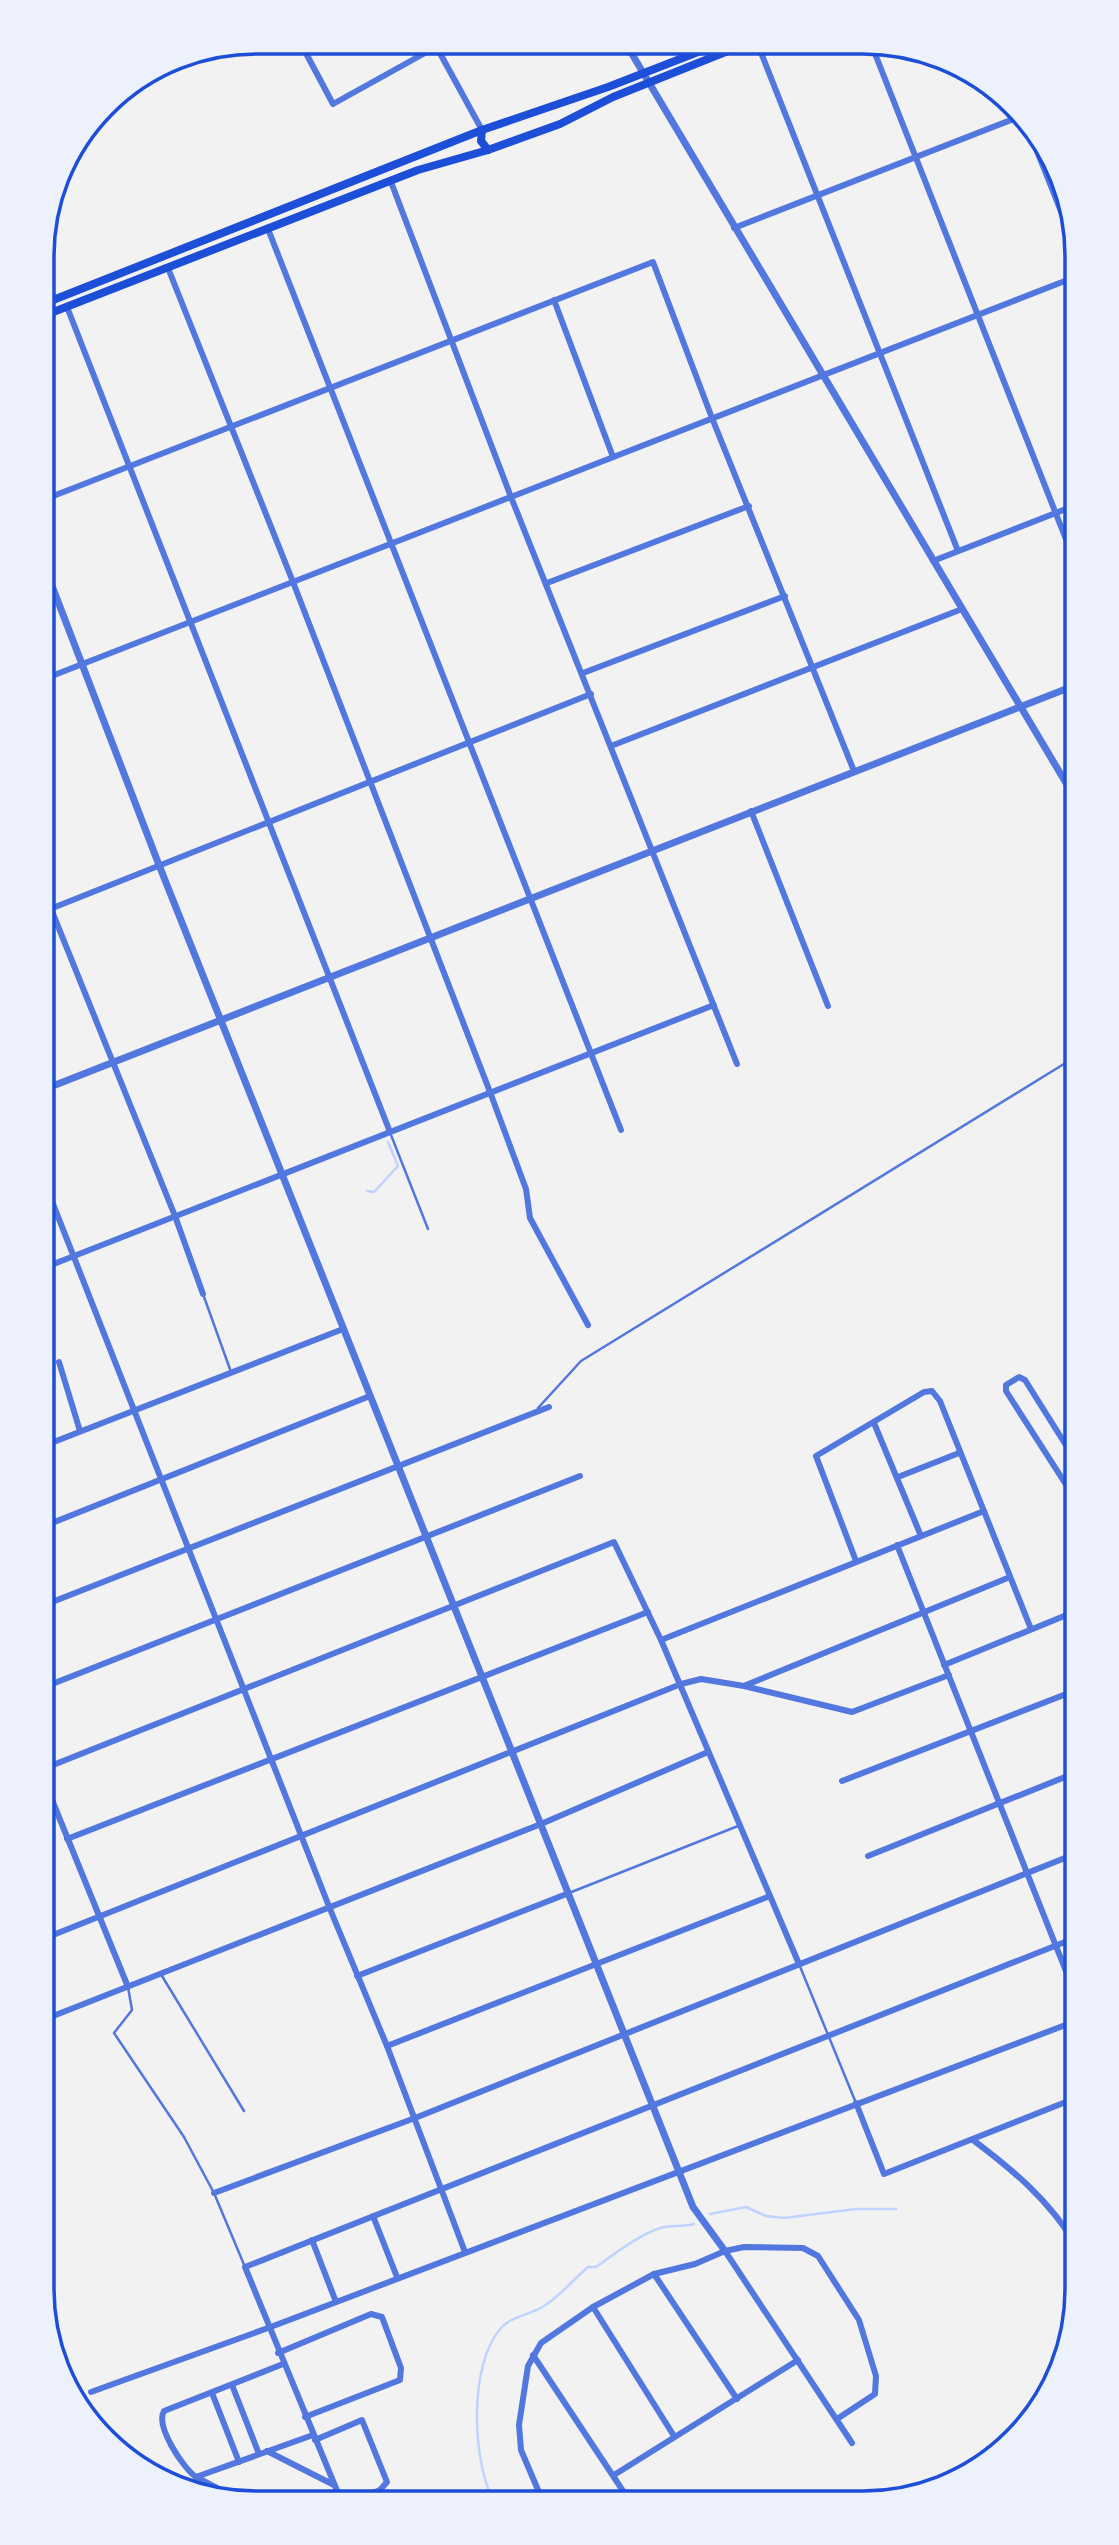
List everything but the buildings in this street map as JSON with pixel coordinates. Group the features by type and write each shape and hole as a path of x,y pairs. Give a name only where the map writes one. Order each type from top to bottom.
{"main road":[{"path":"55,299 482,130 693,54"},
{"path":"55,312 391,182 559,124 648,82 720,54"},
{"path":"554,104 562,113 559,124"},
{"path":"482,130 481,141 488,150"}],"street":[{"path":"307,54 334,104 421,54"},
{"path":"443,54 482,130"},
{"path":"631,54 1065,781"},
{"path":"762,54 958,551"},
{"path":"876,55 1065,537"},
{"path":"734,228 1012,120"},
{"path":"1042,164 1058,203"},
{"path":"391,182 511,497 737,1065"},
{"path":"268,229 621,1129"},
{"path":"55,495 653,262 712,418 854,771"},
{"path":"167,268 232,426 490,1092 526,1189 530,1218 588,1325"},
{"path":"55,675 1065,281"},
{"path":"554,300 613,457"},
{"path":"67,307 327,978 390,1132"},
{"path":"547,583 749,506"},
{"path":"933,561 1065,509"},
{"path":"55,593 281,1174 484,1677 693,2207 852,2443"},
{"path":"583,673 785,596"},
{"path":"611,746 962,609"},
{"path":"55,1085 1065,689"},
{"path":"55,907 591,694"},
{"path":"751,811 828,1006"},
{"path":"55,925 114,1063 203,1294"},
{"path":"55,1264 714,1005"},
{"path":"55,1208 466,2252"},
{"path":"54,1441 343,1329"},
{"path":"59,1362 80,1432"},
{"path":"1064,1443 1025,1380 1019,1377 1006,1385 1006,1391 1064,1482"},
{"path":"856,1561 816,1456 924,1392 932,1391 940,1401 1031,1629"},
{"path":"54,1522 370,1395"},
{"path":"54,1601 549,1407"},
{"path":"874,1423 921,1536"},
{"path":"898,1478 959,1453"},
{"path":"54,1683 580,1476"},
{"path":"661,1640 984,1511"},
{"path":"54,1766 614,1542 681,1684 799,1964"},
{"path":"897,1545 1064,1966"},
{"path":"744,1686 1010,1577"},
{"path":"67,1839 648,1612"},
{"path":"944,1665 1064,1616"},
{"path":"54,1935 681,1684 701,1679 744,1686 852,1712 949,1675"},
{"path":"842,1781 1064,1695"},
{"path":"54,2016 541,1824 708,1752"},
{"path":"868,1856 1064,1777"},
{"path":"54,1806 128,1987"},
{"path":"214,2193 415,2118 1064,1858"},
{"path":"357,1976 569,1893"},
{"path":"387,2046 770,1896"},
{"path":"337,2491 244,2267 1064,1942"},
{"path":"90,2392 268,2328 1064,2025"},
{"path":"856,2103 884,2174 1064,2103"},
{"path":"973,2140 1023,2179 1064,2223"},
{"path":"373,2216 397,2277"},
{"path":"312,2240 336,2302"},
{"path":"538,2491 521,2450 519,2425 533,2355 541,2343 593,2307 654,2274 695,2264 725,2251 744,2247 803,2248 818,2256 859,2320 876,2376 875,2394 837,2419"},
{"path":"654,2274 737,2399"},
{"path":"593,2307 674,2436"},
{"path":"278,2353 370,2314 383,2317 401,2368 400,2380 305,2417"},
{"path":"533,2355 623,2491"},
{"path":"614,2475 798,2360"},
{"path":"212,2486 196,2477 180,2462 161,2416 164,2411 283,2364"},
{"path":"232,2385 259,2454"},
{"path":"212,2393 239,2462"},
{"path":"196,2477 362,2420 387,2482 378,2491"},
{"path":"267,2451 334,2485"}],"lane":[{"path":"536,1412 581,1361 1065,1064"},
{"path":"390,1132 428,1228"},
{"path":"203,1294 231,1372"},
{"path":"569,1893 740,1825"},
{"path":"799,1964 856,2103"},
{"path":"160,1973 244,2111"},
{"path":"128,1987 132,2010 114,2033 184,2137 214,2193 244,2267"}],"waterway":[{"path":"367,1191 374,1192 398,1166 388,1142"},
{"path":"710,2214 746,2207 766,2216 784,2218 856,2209 896,2209"},
{"path":"489,2491 480,2459 477,2411 483,2364 501,2328 510,2321 544,2306 588,2267 596,2267 651,2231 694,2224"}]}
